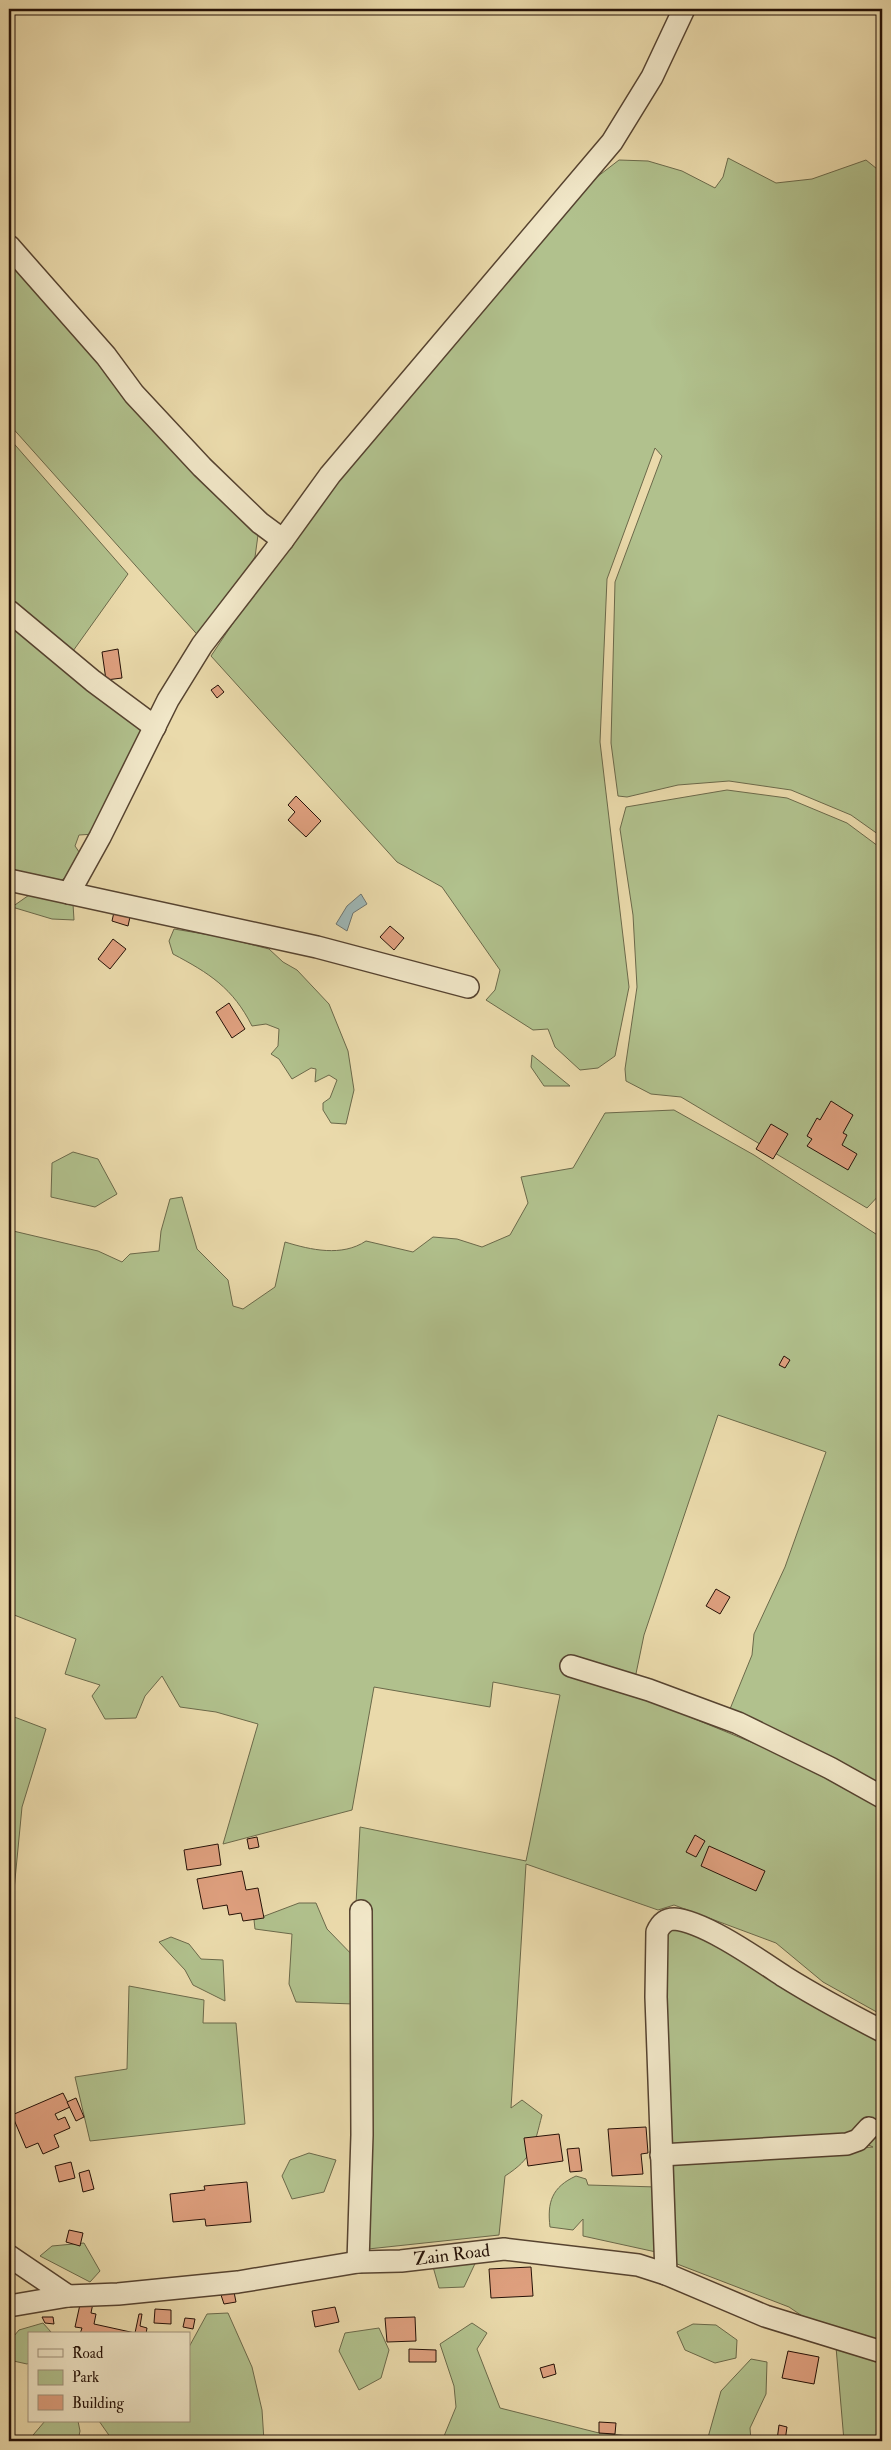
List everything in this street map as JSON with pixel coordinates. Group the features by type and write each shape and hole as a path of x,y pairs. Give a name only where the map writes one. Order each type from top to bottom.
{"street":[{"path":"69,893 100,837 154,727 202,645 283,540 330,475 612,142 652,77 678,11"},
{"path":"9,246 106,356 134,394 202,467 260,522 283,540"},
{"path":"9,611 92,681 154,727"},
{"path":"9,880 317,947 468,987"},
{"path":"571,1666 649,1690 738,1723 830,1768 882,1798"},
{"path":"358,2262 362,2135 361,1912"},
{"path":"666,2274 656,1956 657,1932 661,1924 671,1919 683,1921 706,1930 757,1957 847,2013 882,2032"},
{"path":"661,2155 847,2144 858,2140 869,2128"},
{"name":"Zain Road","path":"9,2306 68,2296 118,2294 238,2282 358,2262 401,2261 504,2249 638,2265 666,2274 765,2316 882,2352"},
{"path":"9,2256 68,2296"}],"green space":[{"path":"728,158 776,183 812,179 866,160 882,173 882,837 851,815 791,790 729,781 678,785 627,797 618,796 611,743 615,582 662,456 655,448 607,579 600,742 629,987 615,1056 598,1068 580,1070 555,1047 548,1029 533,1030 486,1000 495,990 500,970 442,887 397,862 211,656 286,544 575,194 619,160 648,161 682,171 715,188 723,177"},
{"path":"9,260 144,415 258,535 255,557 203,641 9,424"},
{"path":"9,438 128,574 73,651 9,598"},
{"path":"9,618 149,734 95,834 79,835 75,846 84,859 62,880 43,879 9,889"},
{"path":"727,790 787,798 847,823 882,849 882,1192 867,1208 681,1097 651,1094 626,1081 625,1069 637,987 633,915 620,829 626,807"},
{"path":"32,893 73,904 74,920 52,919 12,907"},
{"path":"174,929 222,937 269,949 283,962 297,970 329,1004 348,1051 354,1090 346,1124 331,1123 323,1110 323,1103 330,1098 337,1080 329,1075 315,1082 316,1069 311,1068 292,1079 279,1059 271,1054 278,1046 279,1029 266,1024 252,1026 237,1001 219,983 173,954 169,941"},
{"path":"532,1055 570,1086 544,1086 531,1067"},
{"path":"674,1110 754,1155 882,1238 882,1787 730,1709 752,1655 754,1634 785,1567 826,1452 718,1415 644,1635 632,1693 804,1764 882,1808 882,2015 823,1982 776,1943 674,1905 658,1910 526,1864 511,2108 522,2100 542,2115 537,2135 527,2157 505,2176 499,2235 368,2249 356,1904 360,1827 526,1861 560,1695 493,1682 490,1707 374,1687 352,1810 223,1844 258,1724 216,1712 180,1707 162,1676 145,1696 136,1718 105,1719 92,1696 100,1685 65,1674 76,1639 9,1613 9,1230 98,1251 122,1262 130,1254 159,1251 161,1231 170,1199 182,1197 197,1249 228,1280 233,1306 243,1309 275,1287 285,1242 316,1249 337,1250 357,1246 366,1241 413,1252 433,1237 457,1239 482,1247 510,1235 528,1203 521,1177 573,1168 605,1113"},
{"path":"73,1152 98,1159 117,1194 95,1207 51,1197 52,1163"},
{"path":"9,1715 46,1729 22,1807 9,1942"},
{"path":"299,1903 316,1903 327,1929 360,1963 354,2004 296,2002 289,1984 292,1934 255,1929 254,1920"},
{"path":"677,1921 882,2033 882,2346 836,2339 789,2307 672,2262 668,2161 873,2147 849,2136 676,2152 668,2140 662,1928"},
{"path":"171,1937 189,1944 201,1959 223,1960 225,2001 193,1985 185,1970 159,1942"},
{"path":"129,1986 204,2000 203,2023 236,2023 245,2124 90,2141 75,2077 127,2069"},
{"path":"309,2153 336,2160 324,2192 292,2199 282,2176 290,2160"},
{"path":"576,2176 586,2179 588,2185 657,2187 656,2252 583,2236 583,2219 573,2230 550,2227 549,2210 556,2190"},
{"path":"84,2243 100,2271 90,2282 40,2256 52,2246"},
{"path":"480,2253 464,2287 439,2288 430,2256"},
{"path":"228,2313 252,2367 262,2410 264,2441 113,2441 100,2422 190,2422 190,2345 207,2314"},
{"path":"43,2323 51,2332 28,2332 27,2364 9,2360 9,2342 19,2330"},
{"path":"472,2323 487,2333 477,2349 500,2408 599,2433 659,2439 658,2441 442,2441 456,2407 454,2386 440,2344"},
{"path":"693,2324 716,2325 737,2340 736,2358 715,2363 685,2350 677,2332"},
{"path":"379,2328 389,2350 381,2378 359,2390 339,2351 345,2333"},
{"path":"836,2347 882,2356 882,2441 844,2441"},
{"path":"751,2359 767,2362 766,2394 750,2428 751,2441 707,2441 721,2391"},
{"path":"44,2422 78,2422 80,2431 78,2441 28,2441"}],"water":[{"path":"361,894 367,904 353,913 347,931 336,924 347,906"}],"building":[{"path":"118,649 122,678 106,680 102,652"},
{"path":"218,685 224,692 217,698 211,690"},
{"path":"296,796 321,821 306,837 288,820 295,812 288,805"},
{"path":"114,912 130,917 128,926 112,921"},
{"path":"390,926 404,938 394,950 380,937"},
{"path":"113,939 126,949 110,969 98,959"},
{"path":"229,1003 245,1029 232,1038 216,1012"},
{"path":"831,1101 853,1115 843,1133 847,1135 842,1145 857,1154 848,1170 807,1146 812,1139 807,1136 817,1118 820,1120"},
{"path":"771,1124 788,1134 773,1159 756,1149"},
{"path":"784,1356 790,1360 785,1368 779,1365"},
{"path":"716,1589 730,1597 720,1614 706,1606"},
{"path":"695,1835 705,1841 696,1857 686,1852"},
{"path":"257,1837 259,1847 249,1849 247,1839"},
{"path":"218,1844 221,1865 187,1870 184,1850"},
{"path":"709,1846 765,1871 756,1891 701,1866"},
{"path":"242,1871 246,1890 258,1888 264,1918 243,1921 241,1913 229,1915 227,1905 203,1909 197,1879"},
{"path":"63,2093 70,2107 55,2114 58,2120 65,2117 70,2128 54,2135 59,2147 43,2154 38,2143 26,2148 12,2115"},
{"path":"76,2098 84,2117 76,2121 67,2102"},
{"path":"646,2127 648,2153 641,2154 643,2174 612,2176 608,2129"},
{"path":"559,2134 563,2161 528,2166 524,2138"},
{"path":"579,2148 582,2171 570,2172 567,2149"},
{"path":"71,2162 75,2178 59,2182 55,2166"},
{"path":"89,2170 94,2189 83,2192 79,2173"},
{"path":"247,2182 251,2222 206,2226 205,2219 173,2222 170,2194 205,2190 204,2186"},
{"path":"69,2230 83,2233 80,2246 66,2242"},
{"path":"531,2267 533,2296 491,2298 489,2269"},
{"path":"234,2292 236,2302 224,2304 221,2295"},
{"path":"81,2300 93,2303 91,2313 96,2314 94,2324 130,2332 81,2332 82,2328 75,2327"},
{"path":"335,2307 339,2322 315,2327 312,2311"},
{"path":"155,2309 171,2310 171,2324 154,2323"},
{"path":"139,2314 142,2314 140,2326 147,2328 146,2332 135,2332"},
{"path":"42,2317 53,2317 54,2324 45,2323"},
{"path":"415,2317 416,2341 387,2342 385,2318"},
{"path":"185,2318 195,2319 193,2329 183,2327"},
{"path":"409,2349 436,2350 436,2362 409,2362"},
{"path":"788,2351 819,2357 814,2384 782,2378"},
{"path":"554,2364 556,2374 543,2378 540,2368"},
{"path":"599,2422 616,2423 615,2434 599,2433"},
{"path":"779,2425 787,2427 785,2441 777,2440"}]}
